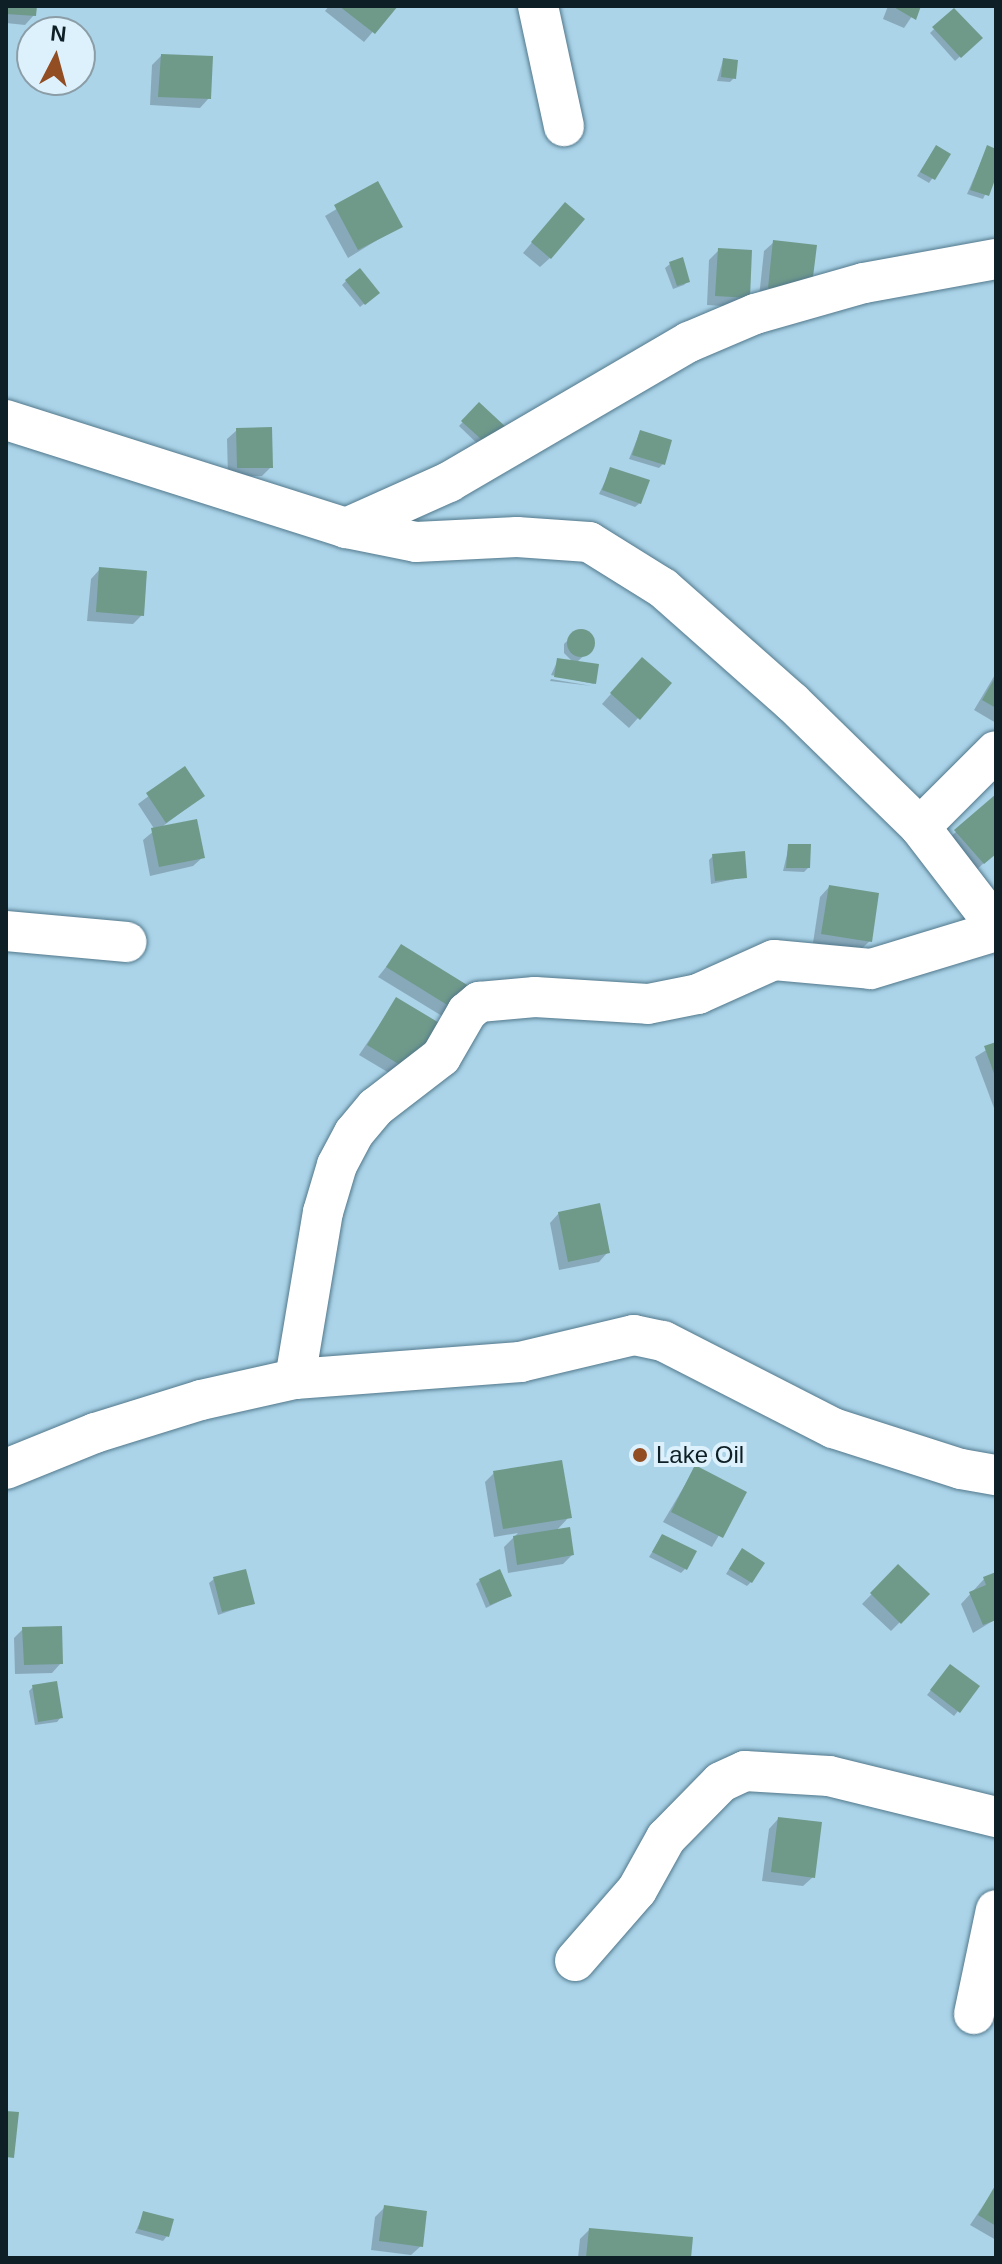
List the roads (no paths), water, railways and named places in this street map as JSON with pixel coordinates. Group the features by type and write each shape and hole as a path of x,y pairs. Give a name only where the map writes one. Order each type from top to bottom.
{"street":[{"path":"538,6 564,126"},
{"path":"346,528 449,482 689,342 755,314 864,283 996,259"},
{"path":"6,420 346,528 416,542 517,537 589,542 663,588 792,702 920,827 996,928 871,969 774,960 698,994 648,1004 535,997 479,1002 467,1012 441,1057 369,1116 337,1165 323,1212 295,1379"},
{"path":"920,827 996,751"},
{"path":"6,931 127,942"},
{"path":"6,1469 201,1400 295,1379 520,1362 634,1335 674,1347 833,1428 961,1469 996,1475"},
{"path":"575,1961 637,1890 682,1820 721,1782 745,1771 829,1776 996,1817"},
{"path":"974,2014 996,1910"}],"place":[{"name":"Lake Oil","path":"640,1455"}]}
